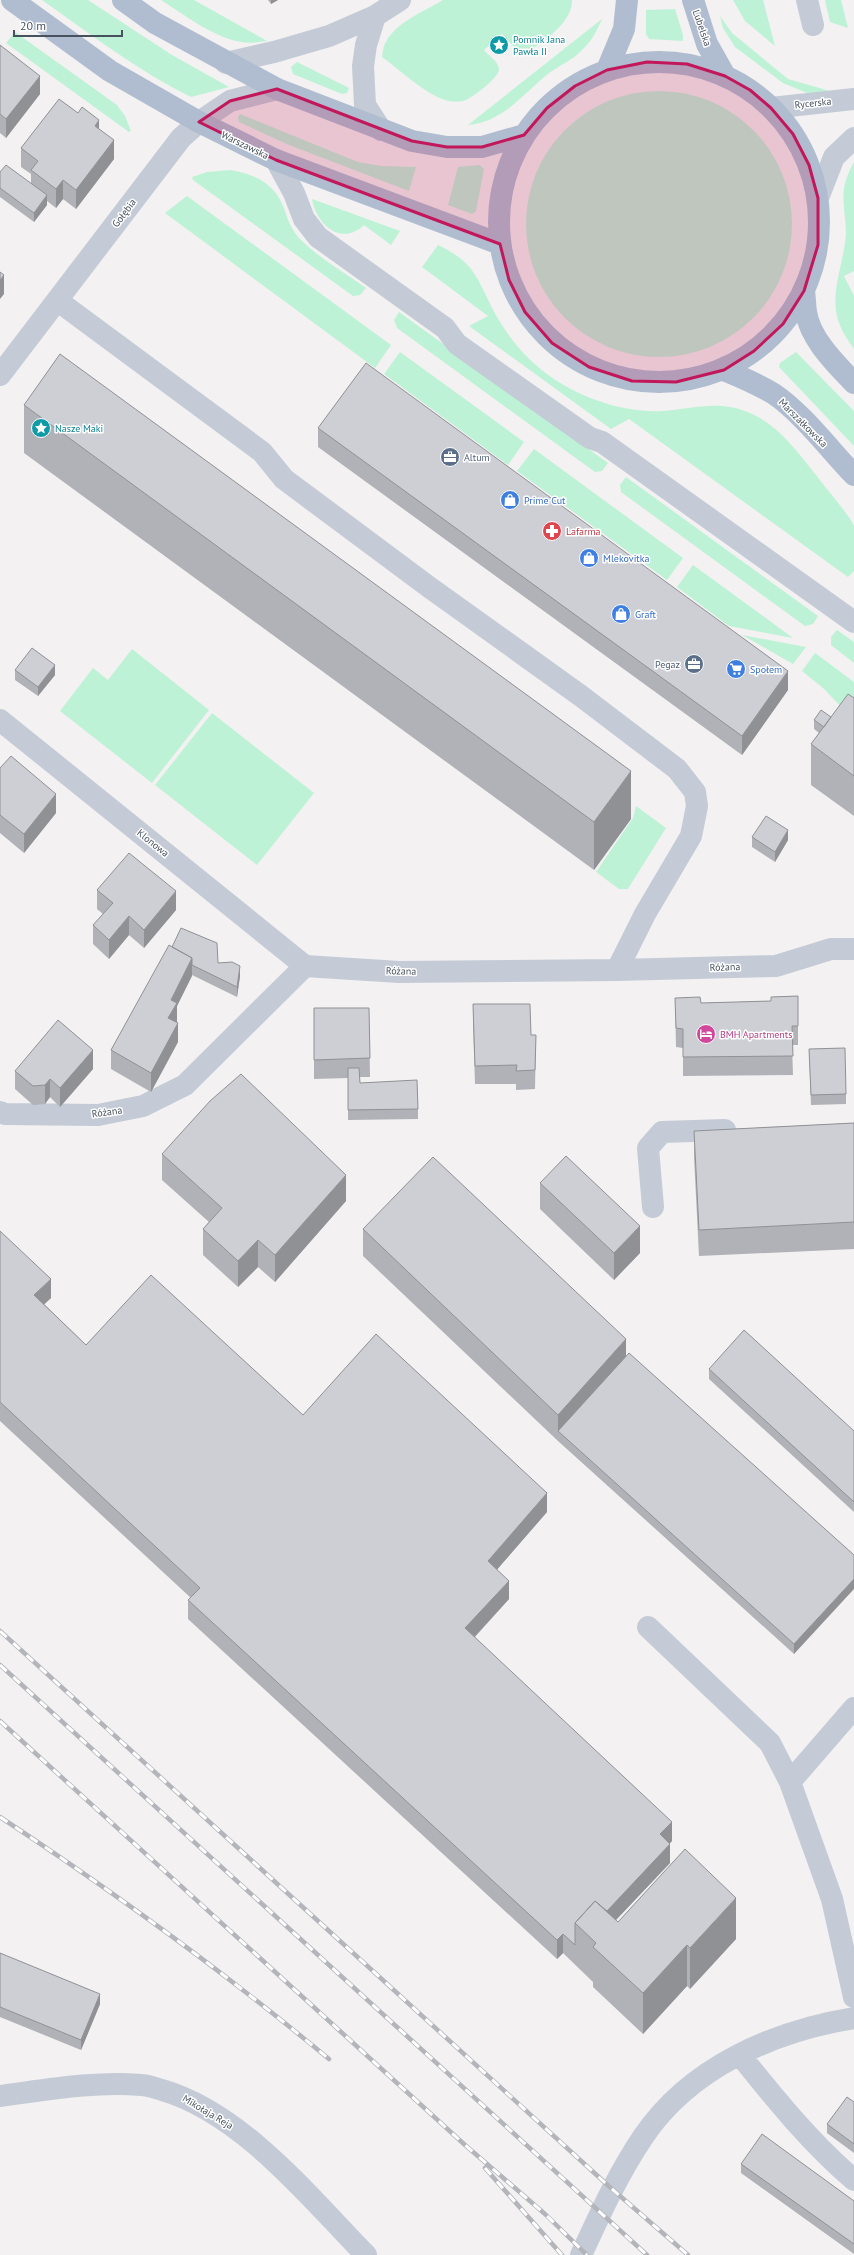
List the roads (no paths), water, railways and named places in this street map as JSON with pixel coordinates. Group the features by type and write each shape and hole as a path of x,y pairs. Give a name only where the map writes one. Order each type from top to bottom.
{"main road":[{"name":"Warszawska","path":"12,0 110,71 199,122 276,160 500,244"},
{"path":"123,0 155,22 226,63 278,89 380,130 412,141 447,147 482,147 524,135"},
{"path":"607,70 624,29 627,0"},
{"name":"Lubelska","path":"693,0 707,44 725,76"},
{"path":"647,62 687,64 725,76 750,90 771,108 793,134 809,165 818,198 818,246 804,291 783,324 754,352 724,370 676,382 632,381 589,368 552,343 525,312 509,280 500,244 502,198 510,166 524,135 547,108 569,90 607,70 647,62"},
{"path":"804,291 806,313 814,333 834,362 854,383"},
{"name":"Marszałkowska","path":"724,370 755,383 775,395 791,408 854,475"}],"street":[{"path":"226,63 274,52 329,36 375,16 400,0"},
{"path":"807,0 813,25"},
{"path":"375,16 366,45 363,66 365,105 380,130"},
{"name":"Gołębia","path":"0,376 181,138 199,122 230,101 278,89"},
{"name":"Rycerska","path":"771,108 854,99"},
{"path":"818,198 834,157 854,138"},
{"path":"276,160 294,193 304,219 318,237 445,328 457,344 590,438 602,442 854,622"},
{"path":"58,301 262,452 284,479 429,587 581,696 677,769 695,792 697,806 691,836 645,914 617,970"},
{"name":"Klonowa","path":"0,720 305,966"},
{"name":"Różana","path":"0,1112 6,1114 98,1115 143,1106 185,1084 305,966 399,972 617,970 776,966 831,948 854,949"},
{"path":"653,1207 648,1148 662,1132 746,1130"},
{"path":"648,1627 770,1743 790,1782 832,1898 854,1997"},
{"path":"790,1782 854,1708"},
{"path":"581,2255 612,2189 644,2135 662,2113 702,2076 773,2039 815,2025 854,2018"},
{"path":"740,2055 761,2083 828,2158 854,2180"},
{"name":"Mikołaja Reja","path":"0,2096 97,2084 143,2085 180,2095 218,2116 254,2142 366,2255"}],"railway":[{"path":"0,1631 612,2189 688,2255"},
{"path":"0,1665 647,2255"},
{"path":"0,1721 465,2145 545,2214 587,2255"},
{"path":"0,1817 85,1874 209,1964 329,2059"},
{"path":"485,2168 562,2255"}],"place":[{"name":"Pomnik Jana Pawła II","path":"499,45"},
{"name":"Nasze Maki","path":"41,428"},
{"name":"Altum","path":"450,457"},
{"name":"Prime Cut","path":"510,500"},
{"name":"Lafarma","path":"552,531"},
{"name":"Mlekovitka","path":"589,558"},
{"name":"Graft","path":"621,614"},
{"name":"Pegaz","path":"694,664"},
{"name":"Społem","path":"736,669"},
{"name":"BMH Apartments","path":"706,1034"}]}
